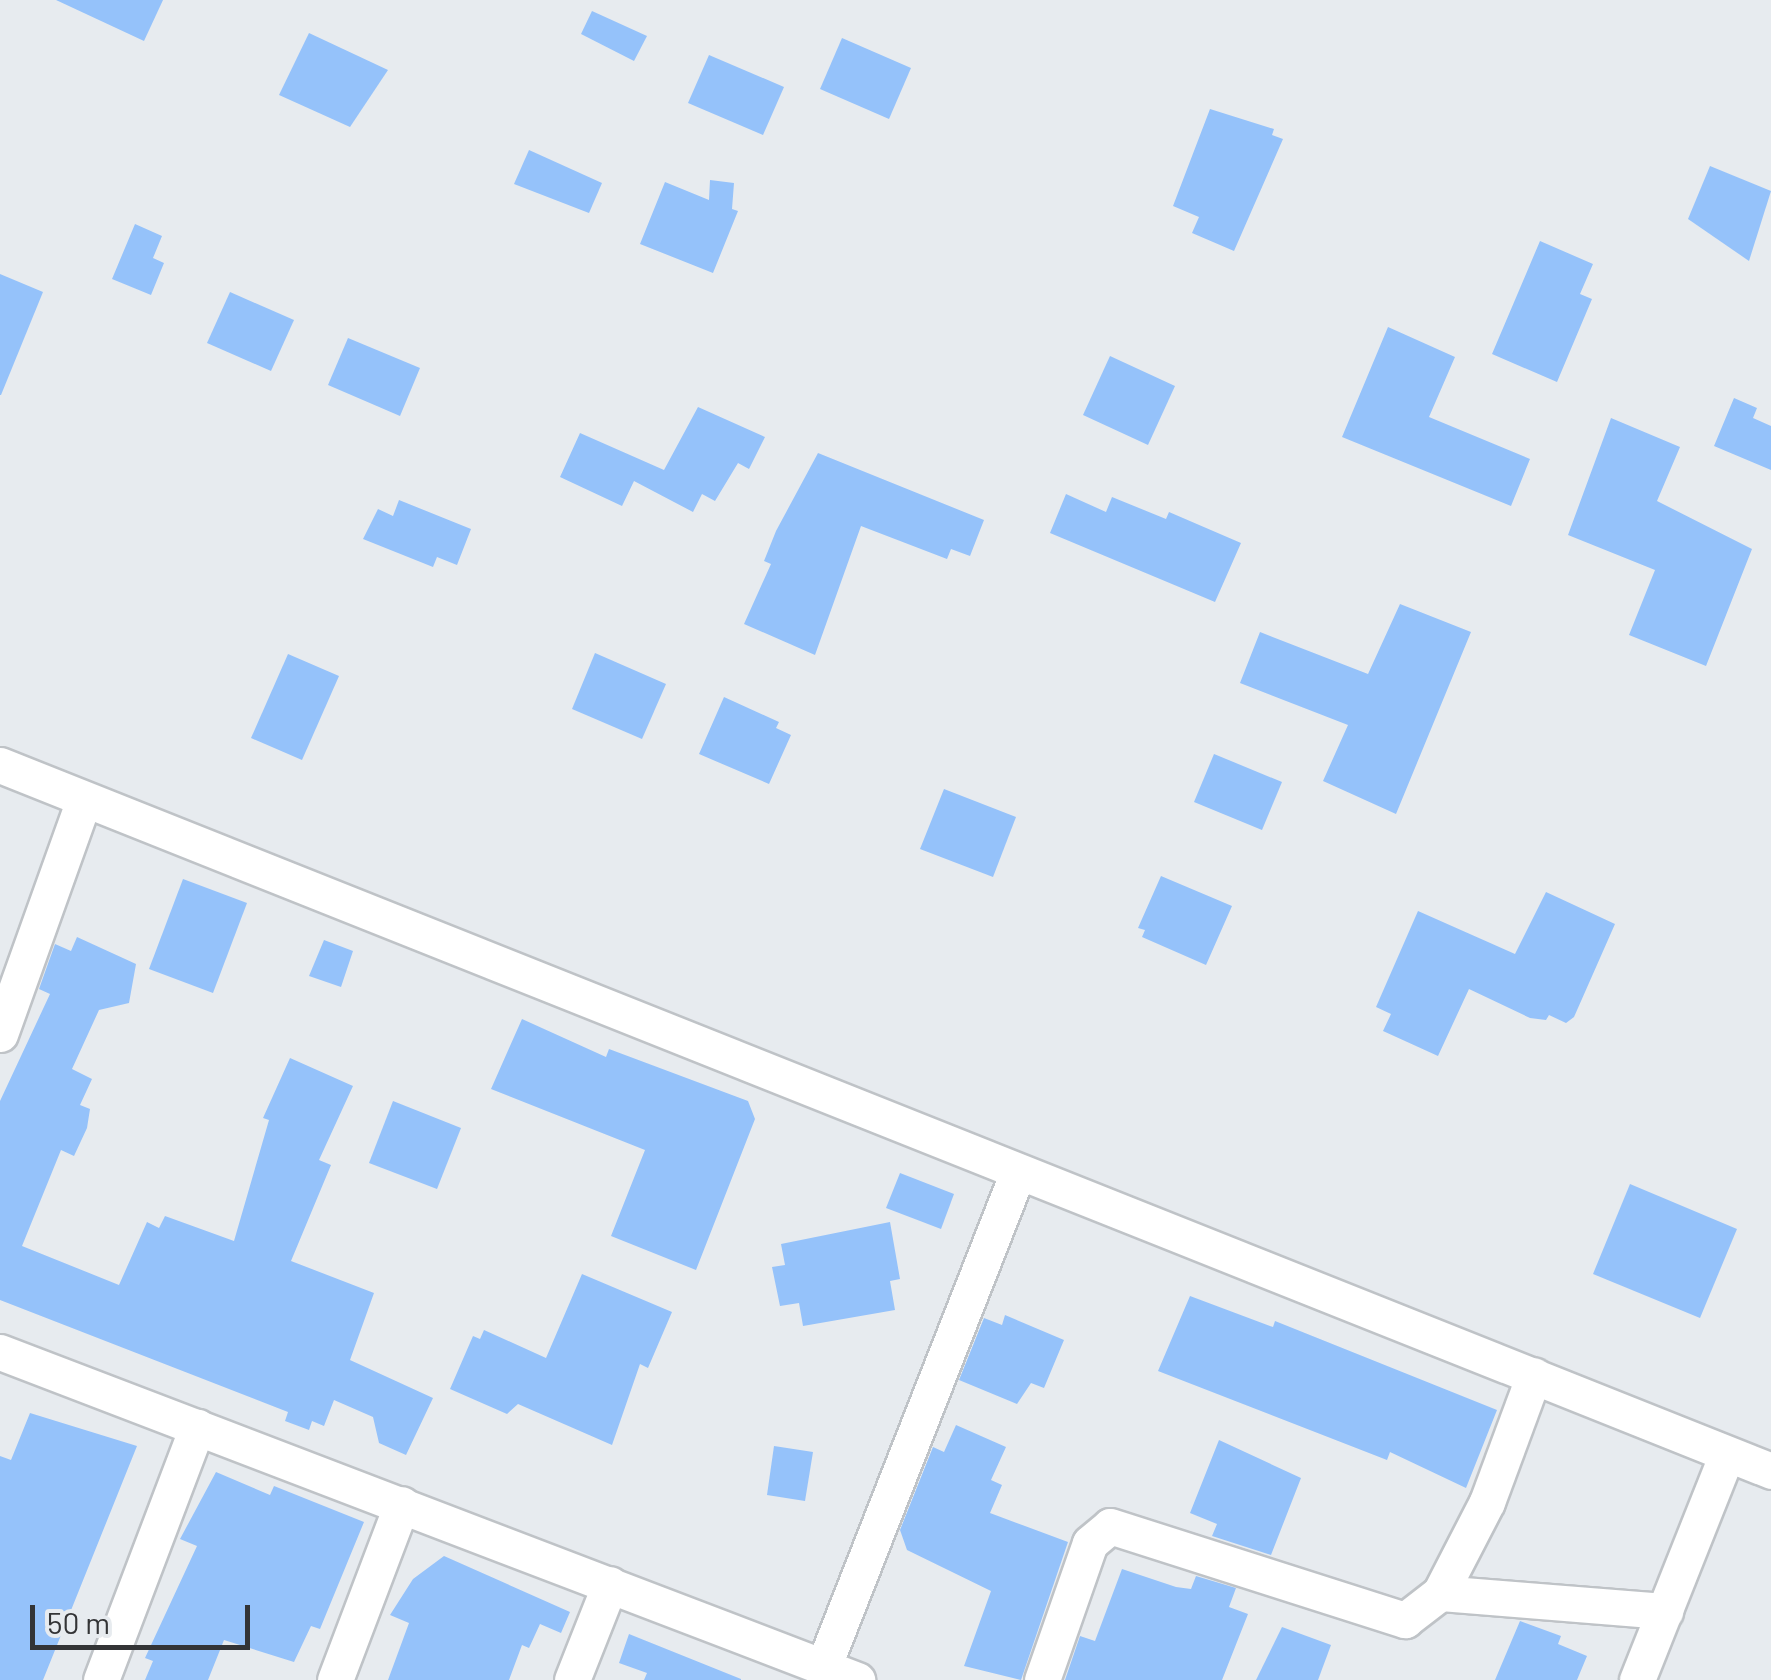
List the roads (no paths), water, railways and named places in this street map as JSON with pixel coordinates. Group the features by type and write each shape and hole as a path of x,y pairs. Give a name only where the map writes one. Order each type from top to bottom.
{"street":[{"path":"0,765 1771,1471"},
{"path":"0,1034 84,800"},
{"path":"815,1669 1018,1172"},
{"path":"1,1354 610,1584 815,1669 856,1680"},
{"path":"1042,1680 1090,1544 1110,1526 1405,1620 1440,1593 1487,1502 1534,1375"},
{"path":"101,1680 197,1427"},
{"path":"1637,1680 1728,1454"},
{"path":"335,1680 402,1504"},
{"path":"572,1680 610,1584"},
{"path":"1440,1593 1665,1611"}]}
